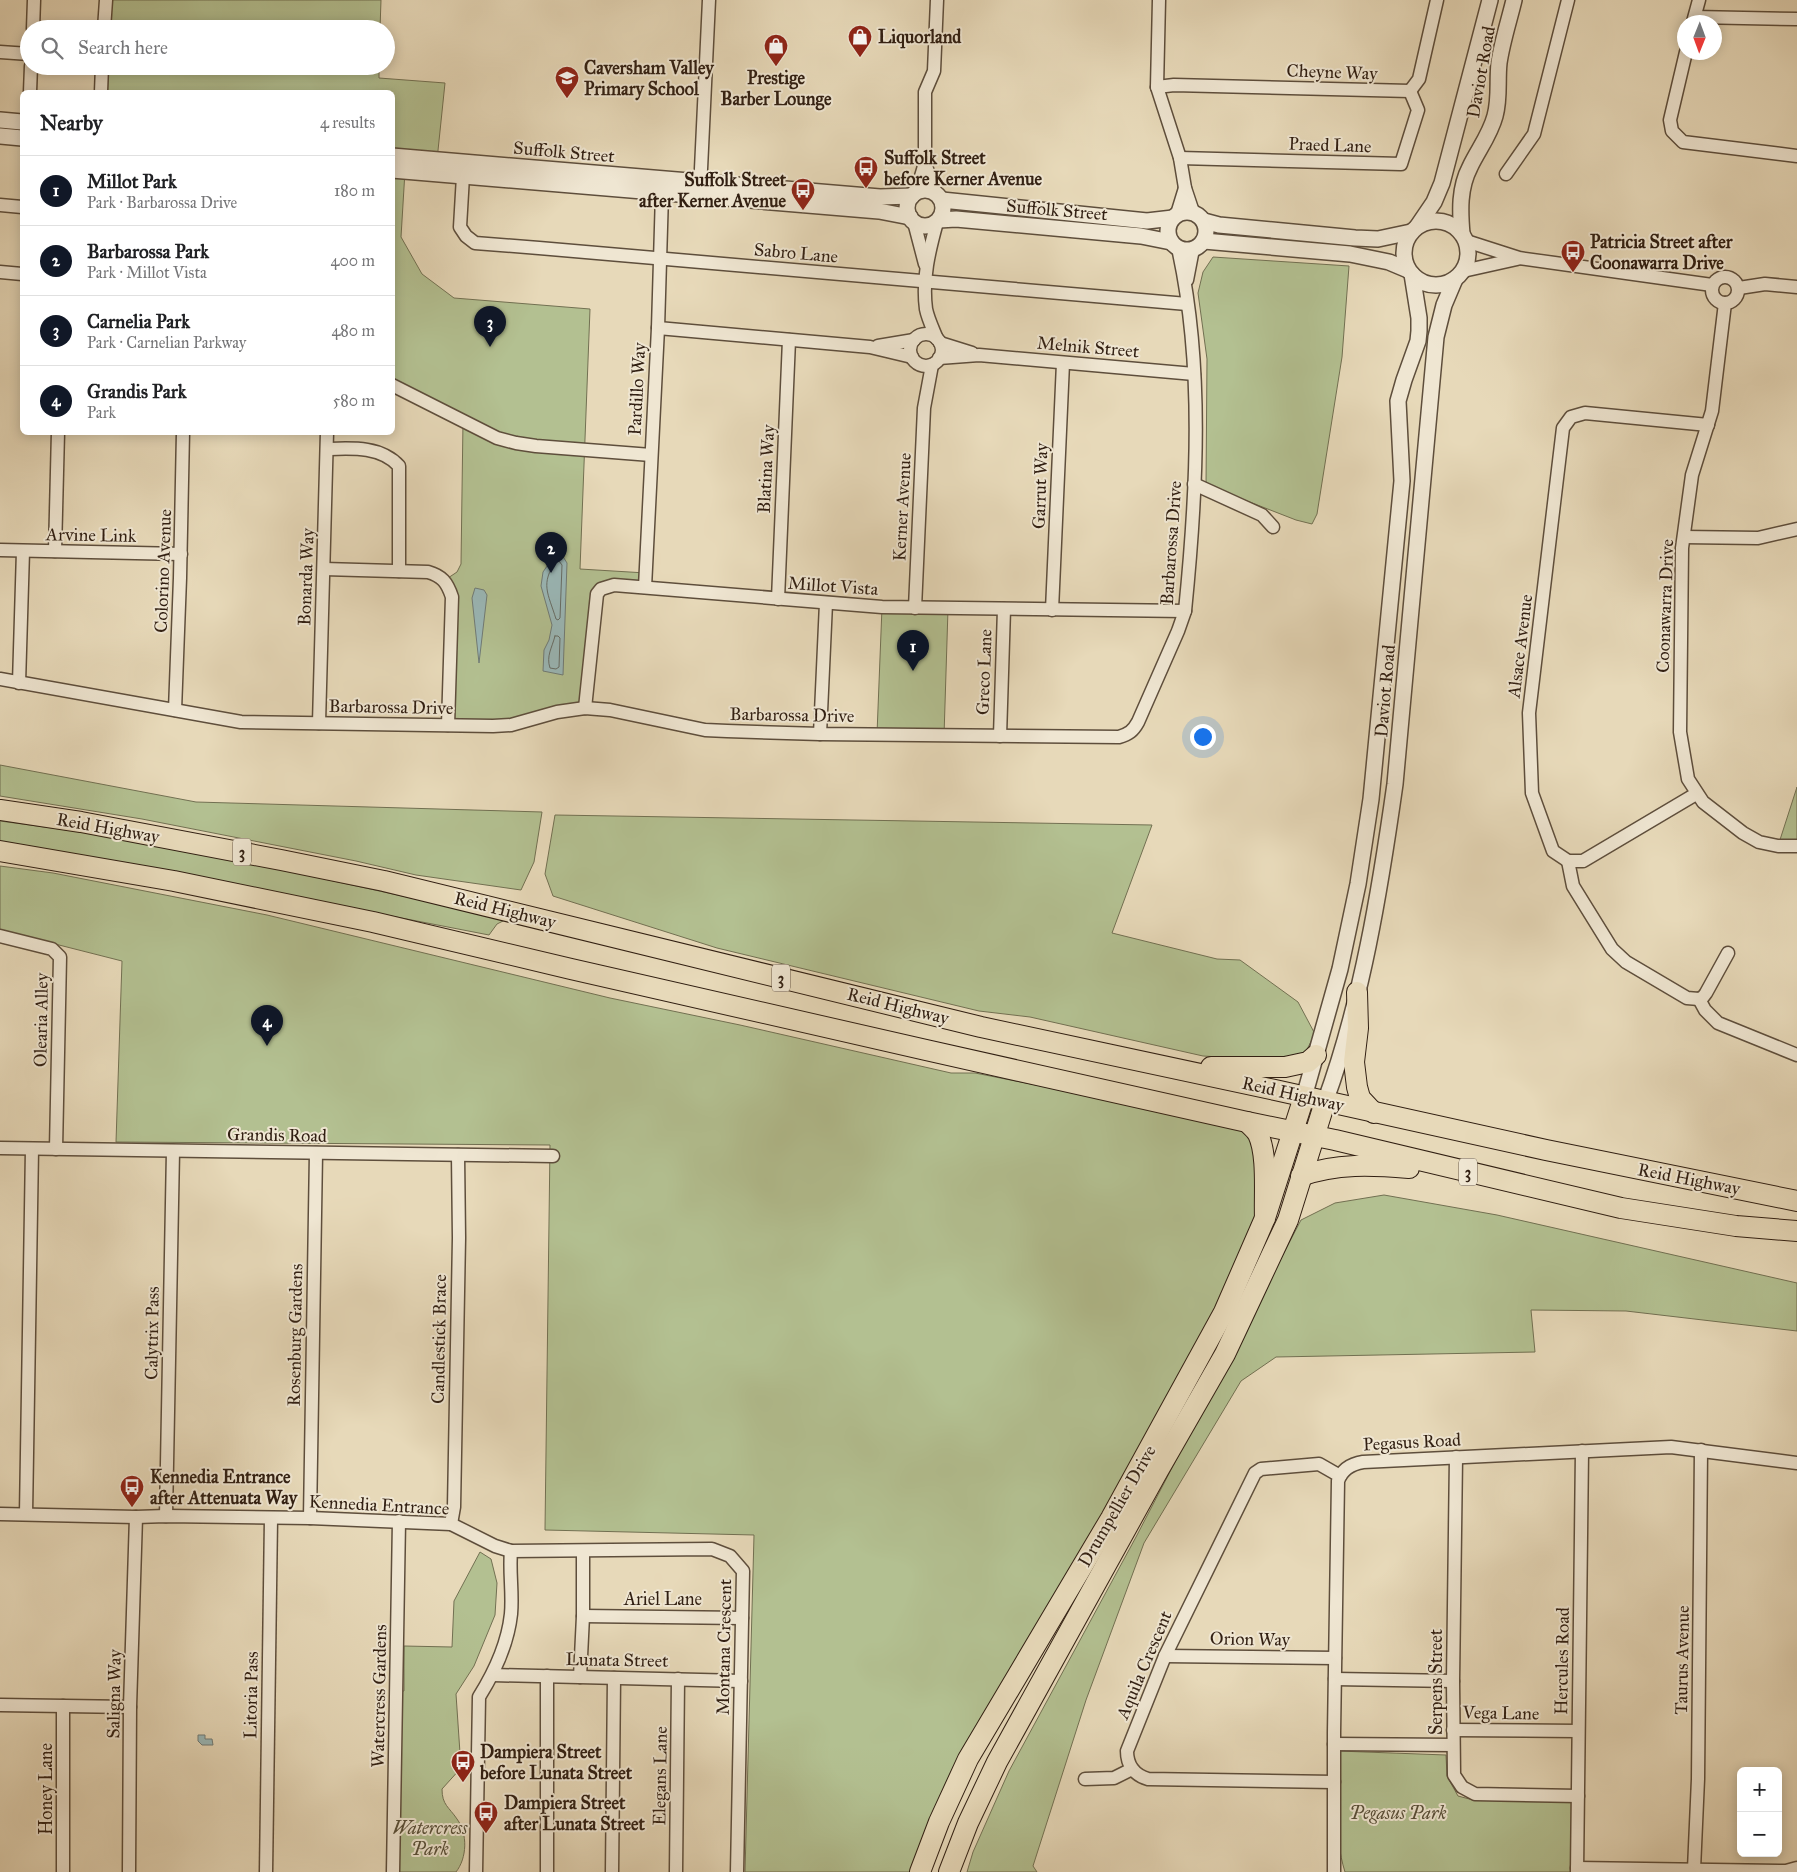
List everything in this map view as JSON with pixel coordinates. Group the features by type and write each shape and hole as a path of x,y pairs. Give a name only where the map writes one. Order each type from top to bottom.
{"main road":[{"name":"Reid Highway","path":"0,810 81,822 384,881 981,1027 1546,1150 1797,1201"},
{"name":"Reid Highway","path":"0,851 274,900 571,969 1294,1131 1621,1208 1736,1226 1797,1231"},
{"path":"1357,992 1358,1028 1354,1062 1357,1087 1360,1098 1374,1112"},
{"path":"1171,1067 1285,1067 1308,1062 1316,1055"},
{"name":"Drumpellier Drive","path":"920,1872 939,1822 968,1759 1111,1518 1202,1356 1231,1297 1265,1218 1304,1097"},
{"name":"Drumpellier Drive","path":"952,1869 975,1808 1005,1748 1225,1354 1288,1220 1325,1102"},
{"path":"1247,1122 1258,1135 1262,1150 1265,1218"},
{"path":"1301,1176 1333,1167 1386,1166 1416,1168 1583,1209 1621,1208"}],"street":[{"path":"33,20 34,0"},
{"path":"105,20 106,0"},
{"path":"700,188 709,0"},
{"path":"926,266 907,206 914,194 925,163 925,92 934,71 937,0"},
{"path":"1159,0 1157,87 1180,158 1184,188 1207,231 1199,245"},
{"path":"1410,92 1419,79 1437,0"},
{"name":"Daviot Road","path":"1414,229 1434,202 1442,183 1490,0"},
{"name":"Daviot Road","path":"1464,237 1460,208 1463,186 1470,167 1487,137 1496,116 1499,61 1514,0"},
{"path":"1506,174 1534,134 1568,0"},
{"path":"1695,15 1699,0"},
{"path":"1722,20 1797,19"},
{"path":"0,52 20,53"},
{"path":"1684,60 1670,120 1672,131 1683,142 1797,156"},
{"path":"30,90 31,75"},
{"path":"101,90 102,75"},
{"name":"Cheyne Way","path":"1157,87 1174,85 1410,92"},
{"name":"Praed Lane","path":"1180,158 1402,164 1418,110 1410,92"},
{"path":"0,120 20,122"},
{"path":"0,136 20,138"},
{"name":"Suffolk Street","path":"395,156 670,181 700,188 886,212 912,220"},
{"path":"658,328 870,347 926,366 936,361 942,352 926,310 925,282 926,266 938,221 944,210 925,163"},
{"name":"Suffolk Street","path":"395,170 662,194 700,188 880,197 914,194"},
{"name":"Sabro Lane","path":"463,176 460,227 466,236 475,243 1187,304"},
{"path":"1184,188 1175,216 1167,229 1175,245 1183,250 1199,245 1350,254 1389,262 1410,272 1424,283 1432,285 1440,285 1459,275 1519,258"},
{"path":"914,194 928,190 938,196"},
{"name":"Pardillo Way","path":"645,586 658,328 662,194"},
{"name":"Suffolk Street","path":"938,196 1147,221 1175,216"},
{"path":"0,205 20,207"},
{"path":"1175,216 1182,212 1198,216 1219,226 1378,239 1414,229 1431,221 1439,221 1452,225 1464,237 1519,258 1712,285"},
{"name":"Suffolk Street","path":"938,221 956,219 1141,236 1175,245"},
{"path":"912,220 925,226 938,221"},
{"path":"1410,272 1403,253 1405,242 1414,229"},
{"path":"1459,275 1468,256 1464,237"},
{"name":"Barbarossa Drive","path":"0,679 241,722 511,724 557,712 585,708 610,710 705,730 820,734 1000,736 1119,737 1128,734 1138,722 1185,611 1194,484 1193,336 1187,304 1186,285 1175,245"},
{"name":"Barbarossa Drive","path":"1186,285 1199,245"},
{"path":"0,272 20,274"},
{"name":"Daviot Road","path":"1304,1097 1340,969 1358,884 1371,799 1402,480 1398,401 1418,341 1419,331 1419,318 1410,272"},
{"name":"Daviot Road","path":"1325,1102 1333,1081 1357,992 1378,900 1395,784 1436,337 1444,305 1459,275"},
{"path":"1729,277 1734,279 1739,288 1735,298 1726,303 1716,300 1712,285 1719,278 1729,277"},
{"path":"1739,288 1766,284 1797,287"},
{"name":"Coonawarra Drive","path":"1726,303 1712,411 1692,475 1682,548 1680,732 1688,779 1703,802 1759,842 1778,846 1797,846"},
{"path":"915,361 910,349 926,310"},
{"path":"870,347 915,340 926,335 938,341"},
{"name":"Blatina Way","path":"778,599 789,340"},
{"name":"Melnik Street","path":"938,341 979,355"},
{"name":"Melnik Street","path":"936,361 979,355 1194,374"},
{"name":"Kerner Avenue","path":"915,361 924,408"},
{"name":"Kerner Avenue","path":"915,608 924,408 936,361"},
{"name":"Garrut Way","path":"1052,610 1063,363"},
{"path":"395,387 497,438 536,446 651,455"},
{"name":"Alsace Avenue","path":"1568,861 1553,851 1532,793 1530,713 1563,428 1571,417 1585,413 1708,425"},
{"path":"55,551 58,435"},
{"name":"Colorino Avenue","path":"175,710 184,435"},
{"name":"Bonarda Way","path":"319,723 327,435"},
{"path":"327,448 374,451 399,466 399,571"},
{"path":"1194,484 1262,515 1272,527"},
{"path":"1684,537 1758,538 1797,529"},
{"name":"Arvine Link","path":"0,550 181,554"},
{"path":"19,683 22,551"},
{"path":"324,569 428,572 438,574 445,580 452,597 448,725"},
{"name":"Millot Vista","path":"585,708 597,594 601,589 614,585 645,586 826,603 915,608 1185,611"},
{"path":"820,734 826,603"},
{"name":"Greco Lane","path":"1000,736 1004,609"},
{"path":"1696,794 1583,861 1568,861 1573,886 1612,950 1626,962 1687,998 1699,999 1706,993 1728,953"},
{"name":"Olearia Alley","path":"0,936 52,949 60,957 56,1149"},
{"path":"1699,999 1705,1010 1718,1023 1797,1055"},
{"name":"Grandis Road","path":"0,1148 553,1156"},
{"path":"26,1514 32,1149"},
{"name":"Calytrix Pass","path":"166,1516 173,1151"},
{"name":"Rosenburg Gardens","path":"310,1518 316,1153"},
{"name":"Candlestick Brace","path":"451,1524 454,1507 459,1238 458,1155"},
{"name":"Pegasus Road","path":"1340,1476 1354,1463 1671,1447 1797,1463"},
{"name":"Taurus Avenue","path":"1694,1869 1698,1779 1701,1450"},
{"name":"Hercules Road","path":"1577,1870 1582,1451"},
{"name":"Serpens Street","path":"1456,1457 1453,1681 1454,1775 1462,1787 1470,1793 1578,1796"},
{"name":"Aquila Crescent","path":"1132,1769 1128,1760 1128,1746 1165,1656 1255,1472 1319,1464 1340,1476"},
{"path":"1334,1872 1334,1680 1338,1481 1340,1476"},
{"name":"Kennedia Entrance","path":"0,1514 310,1518 451,1524 495,1546 511,1551"},
{"name":"Saligna Way","path":"129,1872 130,1707 136,1517"},
{"name":"Litoria Pass","path":"266,1872 272,1518"},
{"name":"Watercress Gardens","path":"393,1872 399,1521"},
{"name":"Montana Crescent","path":"511,1551 712,1549 730,1556 743,1571 737,1872"},
{"path":"476,1872 479,1697 493,1675 505,1641 511,1614 511,1551"},
{"path":"580,1677 583,1616 583,1551"},
{"name":"Ariel Lane","path":"583,1616 742,1618"},
{"name":"Orion Way","path":"1165,1656 1335,1658"},
{"name":"Lunata Street","path":"493,1675 741,1681"},
{"path":"547,1676 547,1872"},
{"path":"612,1872 614,1678"},
{"name":"Elegans Lane","path":"676,1872 678,1679"},
{"path":"1334,1680 1453,1681"},
{"path":"0,1705 130,1707"},
{"name":"Honey Lane","path":"63,1872 64,1706"},
{"name":"Vega Lane","path":"1453,1730 1578,1731"},
{"path":"1334,1744 1453,1745"},
{"path":"1086,1779 1114,1778 1132,1769 1144,1778 1153,1779 1334,1782"},
{"path":"1577,1870 1694,1869 1786,1871 1797,1868"}],"green space":[{"path":"106,0 381,0 380,20 105,20"},
{"path":"102,75 379,75 379,78 445,83 437,160 395,156 395,90 101,90"},
{"path":"395,170 405,171 401,237 422,274 454,298 590,309 580,569 646,573 645,587 601,589 585,708 533,719 448,725 452,597 445,580 457,572 461,564 463,421 395,386"},
{"path":"1213,257 1349,266 1342,357 1317,514 1312,524 1296,520 1206,485 1207,359 1198,293 1203,272"},
{"path":"882,607 948,609 944,736 877,734"},
{"path":"0,765 196,802 542,812 534,862 521,890 416,875 356,861 142,819 0,796"},
{"path":"1797,787 1797,846 1778,846"},
{"path":"555,815 1152,825 1112,933 1217,959 1240,960 1298,1002 1315,1034 1305,1053 1268,1060 1203,1056 1030,1017 979,1011 717,948 553,896 545,874"},
{"path":"0,821 89,833 279,869 507,919 497,924 489,935 0,844"},
{"path":"0,866 53,873 267,915 610,998 740,1025 951,1073 975,1073 1254,1128 1265,1218 1003,1699 922,1872 745,1872 754,1535 545,1530 550,1145 116,1142 122,961 0,930"},
{"path":"1384,1195 1497,1215 1797,1283 1797,1331 1626,1311 1531,1310 1535,1352 1276,1357 1241,1381 1144,1543 1086,1700 1033,1866 1037,1872 967,1872 973,1852 1009,1771 1136,1537 1301,1220 1335,1203"},
{"name":"Watercress Park","path":"480,1552 491,1559 497,1583 495,1615 474,1666 456,1694 461,1768 442,1789 446,1806 461,1825 465,1846 464,1853 456,1872 397,1872 399,1691 404,1691 404,1646 452,1647 454,1601"},
{"name":"Pegasus Park","path":"1338,1751 1446,1755 1447,1776 1458,1796 1473,1800 1572,1801 1572,1872 1345,1872 1341,1857 1338,1827"}],"water":[{"path":"556,553 562,555 567,563 563,675 543,671 544,650 549,640 552,625 541,586 543,572"},
{"path":"475,588 484,590 487,595 479,663 472,598"},
{"path":"198,1735 205,1735 205,1739 212,1739 213,1745 202,1745 198,1741"}],"place":[{"name":"Liquorland","path":"860,58"},
{"name":"Prestige Barber Lounge","path":"776,67"},
{"name":"Caversham Valley Primary School","path":"567,99"},
{"name":"Suffolk Street before Kerner Avenue","path":"866,189"},
{"name":"Suffolk Street after Kerner Avenue","path":"803,211"},
{"name":"Patricia Street after Coonawarra Drive","path":"1573,273"},
{"name":"Carnelia Park","path":"490,347"},
{"name":"Barbarossa Park","path":"551,573"},
{"name":"Millot Park","path":"913,671"},
{"name":"Grandis Park","path":"267,1046"},
{"name":"Kennedia Entrance after Attenuata Way","path":"132,1508"},
{"name":"Dampiera Street before Lunata Street","path":"463,1783"},
{"name":"Dampiera Street after Lunata Street","path":"486,1834"}]}
